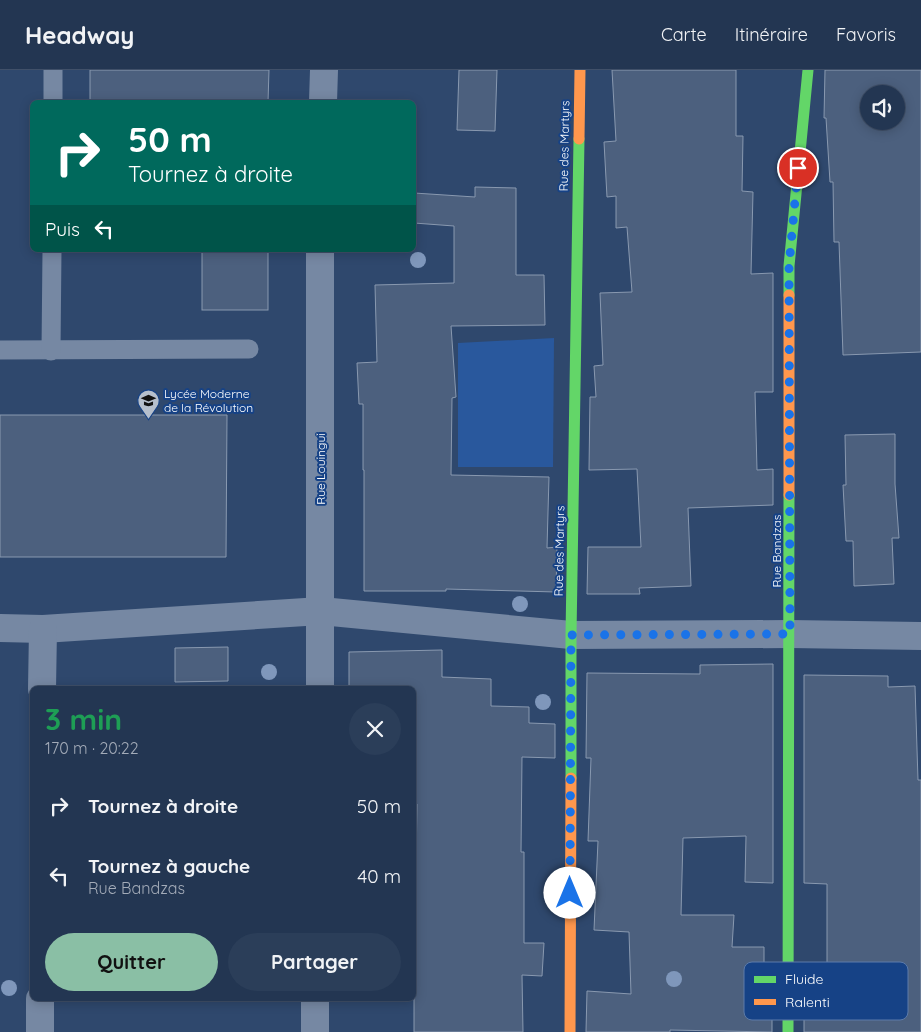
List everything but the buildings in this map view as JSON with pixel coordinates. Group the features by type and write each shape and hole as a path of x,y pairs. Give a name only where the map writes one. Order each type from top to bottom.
{"street":[{"path":"323,100 324,70"},
{"name":"Rue des Martyrs","path":"570,1032 571,635 580,70"},
{"name":"Rue Bandzas","path":"788,962 789,266 808,70"},
{"name":"Rue Louingui","path":"320,252 320,686"},
{"path":"0,628 43,629 321,611 571,635 790,634 921,636"},
{"path":"42,686 43,629"},
{"path":"40,1001 40,1032"},
{"path":"315,1001 315,1032"}],"lane":[{"path":"53,70 53,100"},
{"path":"51,351 52,252"},
{"path":"0,350 249,349"}],"shaded area":[{"path":"554,338 553,467 458,467 458,343"}],"traffic: fast":[{"path":"789,295 789,266 808,70"},
{"path":"571,778 571,635 579,139"},
{"path":"788,962 789,495"},
{"path":"788,1020 788,1032"}],"traffic: slow":[{"path":"579,139 580,70"},
{"path":"789,295 789,495"},
{"path":"570,1032 571,778"}],"place":[{"name":"Lycée Moderne de la Révolution","path":"148,419"}],"route":[{"path":"570,893 571,635 790,634 789,266 798,168"}]}
